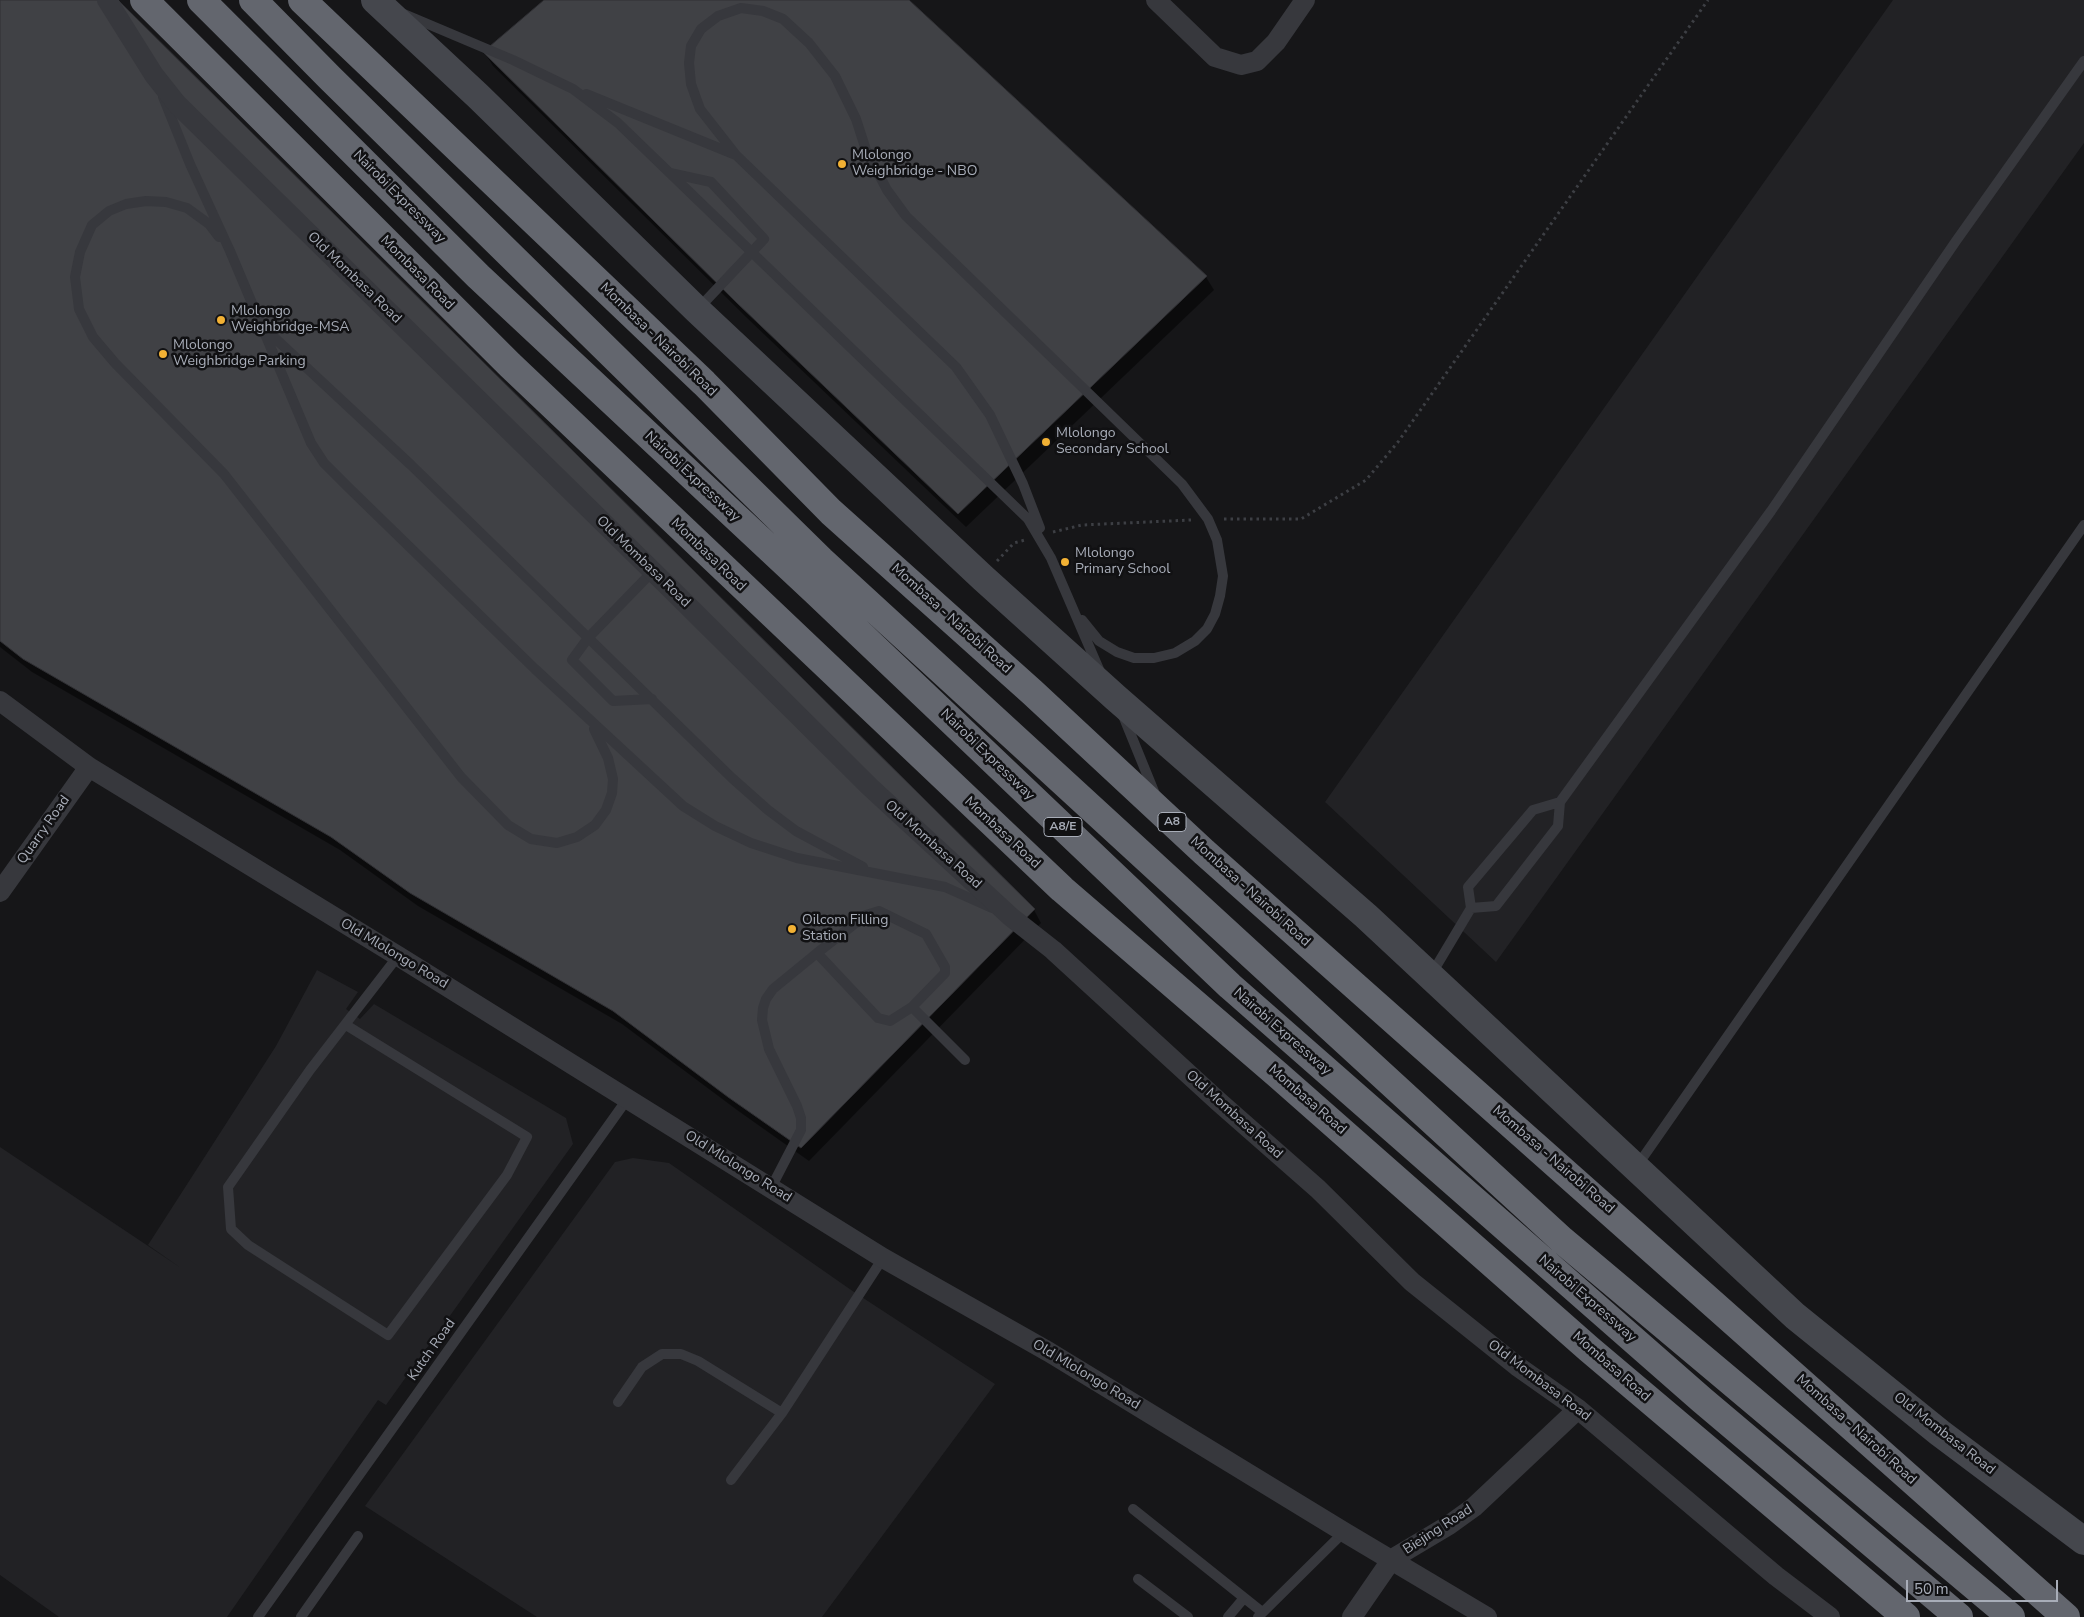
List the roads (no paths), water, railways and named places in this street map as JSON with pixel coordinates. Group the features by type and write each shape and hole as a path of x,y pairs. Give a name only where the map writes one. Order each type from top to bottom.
{"highway":[{"name":"Mombasa Road","path":"144,0 510,365 1062,889 1278,1075 1589,1349 1906,1617"},
{"name":"Nairobi Expressway","path":"201,0 478,276 816,592 1230,986 1702,1400 1959,1617"},
{"name":"Nairobi Expressway","path":"253,0 821,560 1562,1240 2011,1617"},
{"name":"Mombasa - Nairobi Road","path":"302,0 704,383 830,512 1032,692 1204,852 2066,1617"}],"street":[{"name":"Old Mombasa Road","path":"107,0 154,75 177,104 870,788 1011,917 1053,950 1219,1102 1318,1189 1412,1282 1517,1366 1578,1409 1776,1576 1830,1617"},
{"path":"1156,0 1215,57 1241,65 1257,61 1276,42 1305,0"},
{"name":"Old Mombasa Road","path":"374,1 478,96 697,310 983,578 1116,698 1366,916 1796,1316 1940,1433 2084,1541"},
{"name":"Old Mlolongo Road","path":"0,701 88,767 628,1098 883,1258 1049,1352 1487,1617"},
{"name":"Quarry Road","path":"0,892 88,767"},
{"name":"Biejing Road","path":"1352,1617 1392,1559 1449,1525 1474,1507 1578,1409"}],"lane":[{"path":"374,1 513,60 573,89 736,155"},
{"path":"1072,607 1099,642 1117,652 1134,658 1154,658 1175,653 1195,641 1207,629 1215,614 1224,576 1217,540 1208,519 1182,484 906,216 887,190 866,150 856,119 835,76 809,43 782,19 762,11 741,8 718,16 701,29 691,46 689,63 691,84 700,109 736,155 956,367 990,415 1023,484 1041,536 1052,558 1072,607 1101,673 1116,698 1148,780 1167,817 1204,852"},
{"path":"1471,908 1496,906 1558,826 1560,802 1771,511 1956,241 2084,60"},
{"path":"154,75 190,164 230,251 311,443 324,463 521,656 683,806 715,826 751,843 797,858 945,887 1011,917"},
{"path":"573,89 618,123 1017,507 1041,536"},
{"path":"670,173 711,182 764,239 697,310"},
{"path":"230,251 209,224 187,208 166,202 146,201 126,204 109,211 92,225 80,252 75,277 79,309 93,337 115,363 224,474 461,777 508,825 531,839 557,843 577,837 595,825 606,810 612,793 613,779 608,758 600,739 588,719"},
{"path":"260,325 411,465 652,700 768,810 803,835 872,872"},
{"path":"1636,1166 2084,525"},
{"path":"652,571 588,638 572,660 613,700 652,700"},
{"path":"1430,977 1471,908 1468,887 1533,810 1560,802"},
{"path":"771,1188 801,1130 801,1118 797,1106 768,1049 763,1032 763,1008 766,999 773,989 817,953 873,912 879,911 926,934 944,967 945,974 912,1006 890,1021 878,1018 817,953"},
{"path":"346,1025 526,1137 507,1174 388,1335 248,1245 231,1229 228,1187 310,1070 398,956"},
{"path":"912,1006 965,1060"},
{"name":"Kutch Road","path":"258,1617 628,1098"},
{"path":"731,1480 782,1413 883,1258"},
{"path":"618,1402 642,1368 662,1354 681,1354 698,1361 782,1413"},
{"path":"1133,1509 1244,1598 1260,1614 1344,1532"},
{"path":"301,1617 358,1536"},
{"path":"1138,1579 1188,1617"},
{"path":"1228,1617 1244,1598"}],"place":[{"name":"Mlolongo Weighbridge - NBO","path":"842,164"},
{"name":"Mlolongo Weighbridge-MSA","path":"221,320"},
{"name":"Mlolongo Weighbridge Parking","path":"163,354"},
{"name":"Mlolongo Secondary School","path":"1046,442"},
{"name":"Mlolongo Primary School","path":"1065,562"},
{"name":"Oilcom Filling Station","path":"792,929"}]}
